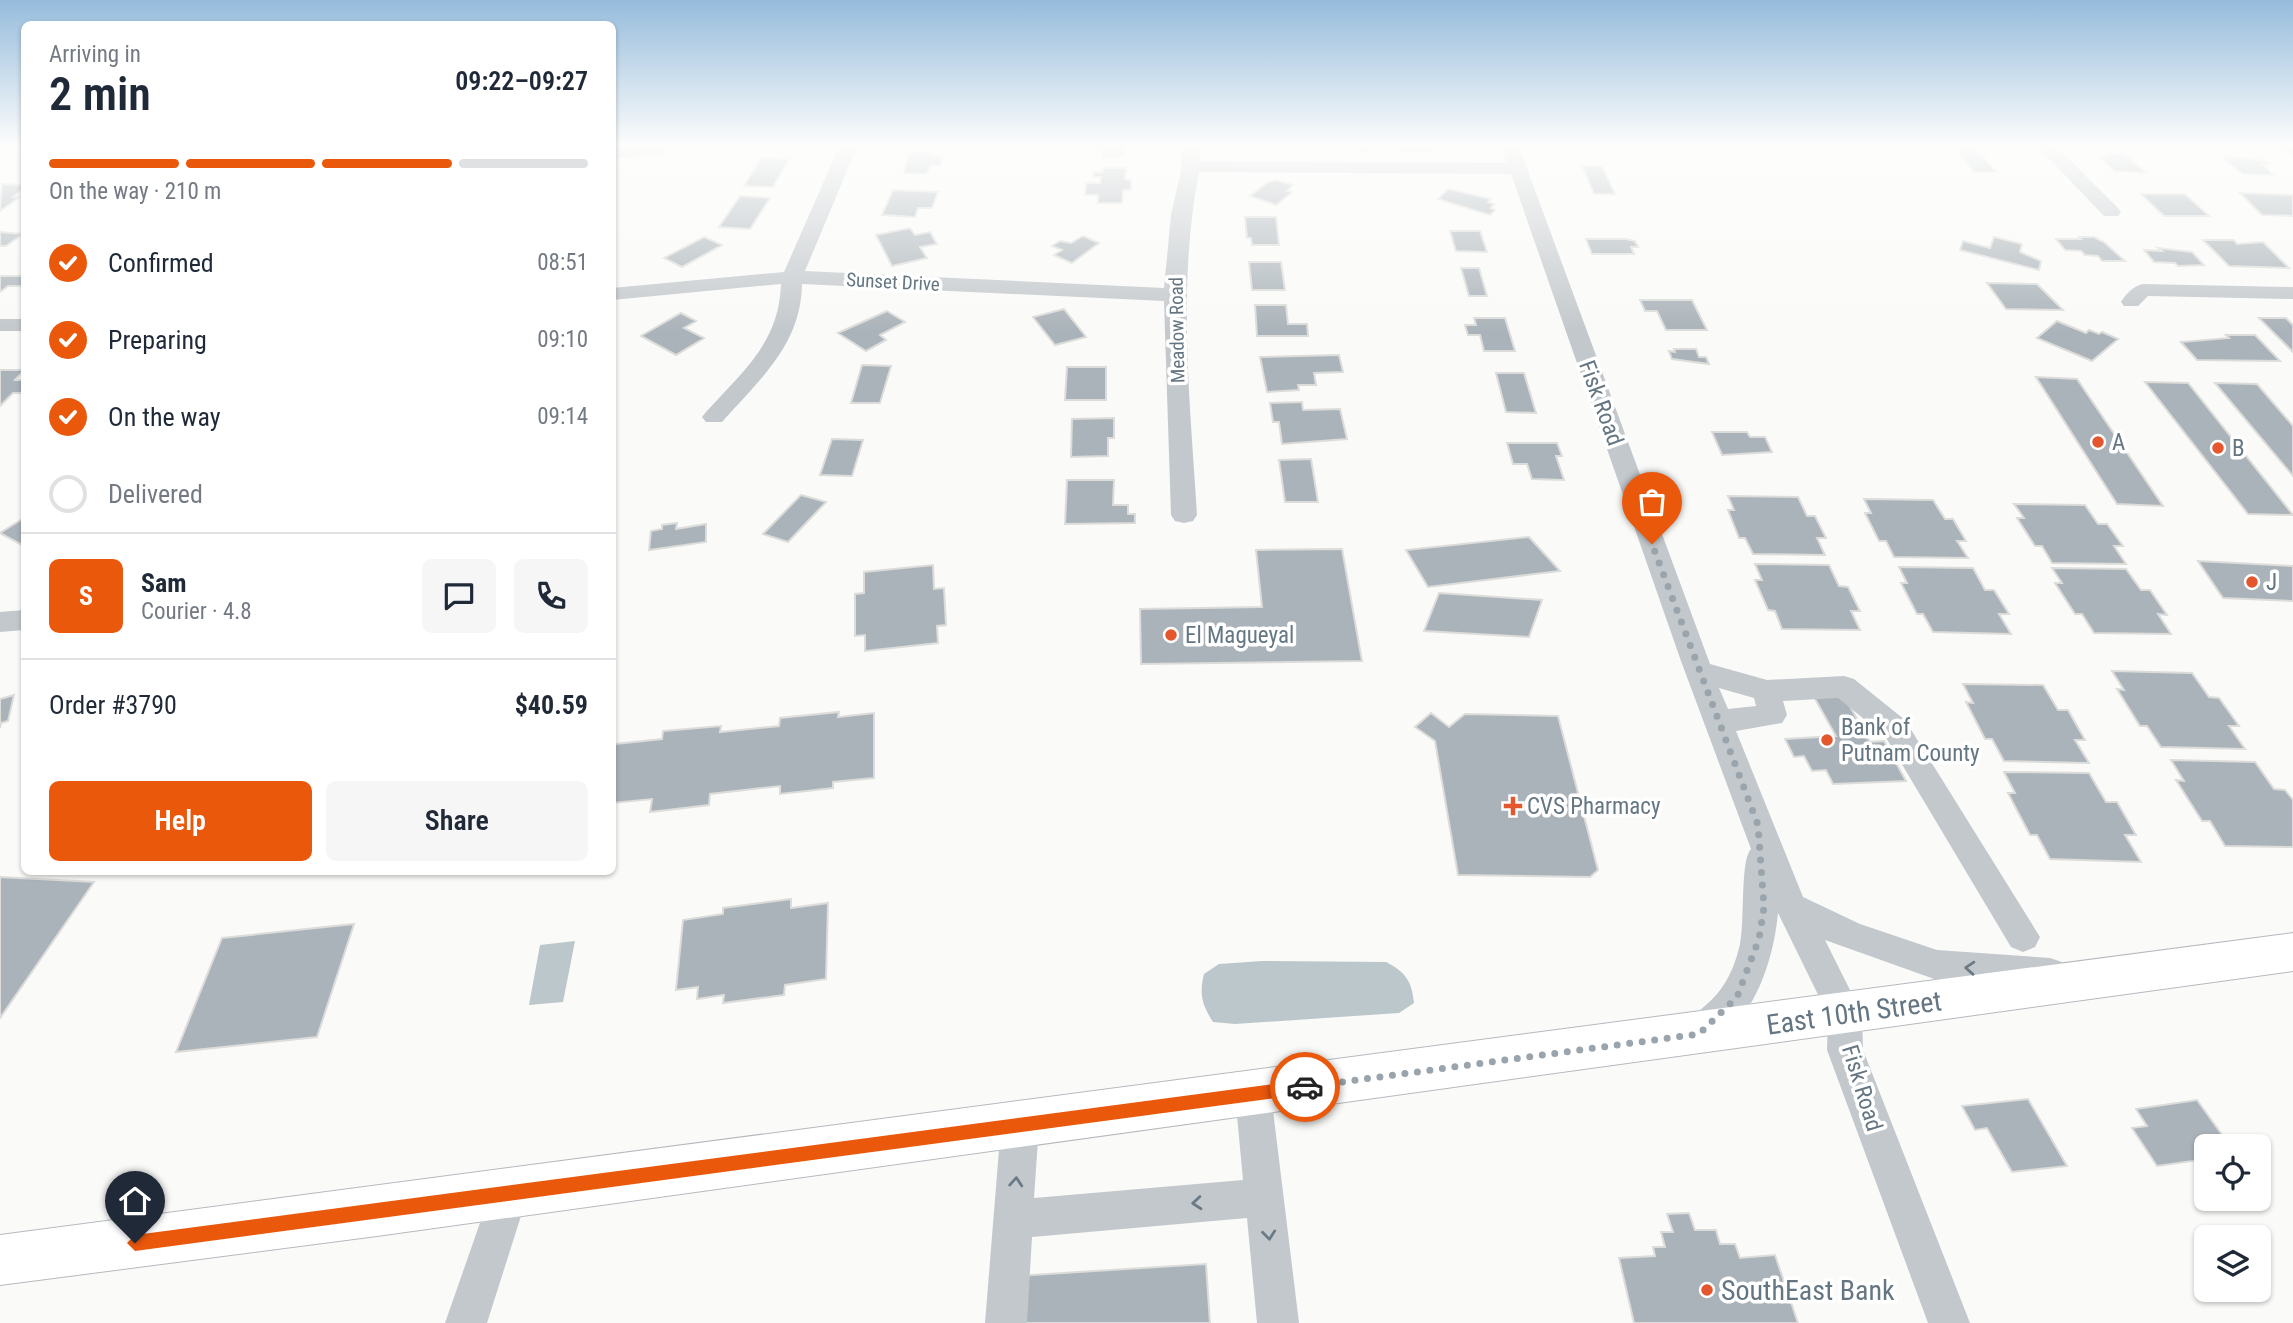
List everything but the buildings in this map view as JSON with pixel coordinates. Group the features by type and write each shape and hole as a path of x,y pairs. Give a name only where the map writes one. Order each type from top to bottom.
{"main road":[{"name":"East 10th Street","path":"0,1260 509,1194 2293,952"}],"street":[{"path":"714,417 764,361 782,335 791,309 792,277 821,209"},
{"name":"Meadow Road","path":"1182,209 1174,295 1184,515"},
{"name":"Fisk Road","path":"1532,209 1718,722 1791,907 1845,1014 1845,1050 1949,1323"},
{"path":"2108,209 2111,212"},
{"name":"Sunset Drive","path":"616,293 792,277 1174,295"},
{"path":"2132,302 2143,290 2293,293"},
{"path":"0,325 21,325"},
{"path":"0,622 21,620"},
{"path":"1699,671 1767,691 1844,687 1895,728 2023,937"},
{"path":"1718,722 1772,715 1767,691"},
{"path":"1699,1034 1737,997 1759,939 1764,907 1758,825"},
{"path":"1791,907 1851,936 1937,965 2112,977"},
{"path":"1253,1094 1278,1323"},
{"path":"1006,1323 1020,1125"},
{"path":"466,1323 509,1194"},
{"path":"1013,1219 1265,1198"}],"shaded area":[{"path":"575,941 563,1002 529,1005 540,945"},
{"path":"1262,961 1386,962 1407,978 1414,1003 1399,1013 1235,1024 1213,1022 1202,999 1204,974 1219,964"}],"way so far":[{"path":"1305,1087 1699,1034 1737,997 1759,939 1764,907 1758,825 1652,544"}],"place":[{"name":"A","path":"2098,442"},
{"name":"B","path":"2218,448"},
{"name":"J","path":"2252,582"},
{"name":"El Magueyal","path":"1171,635"},
{"name":"Bank of Putnam County","path":"1827,740"},
{"name":"CVS Pharmacy","path":"1513,806"},
{"name":"SouthEast Bank","path":"1707,1290"}],"route":[{"path":"135,1243 1305,1087"}]}
